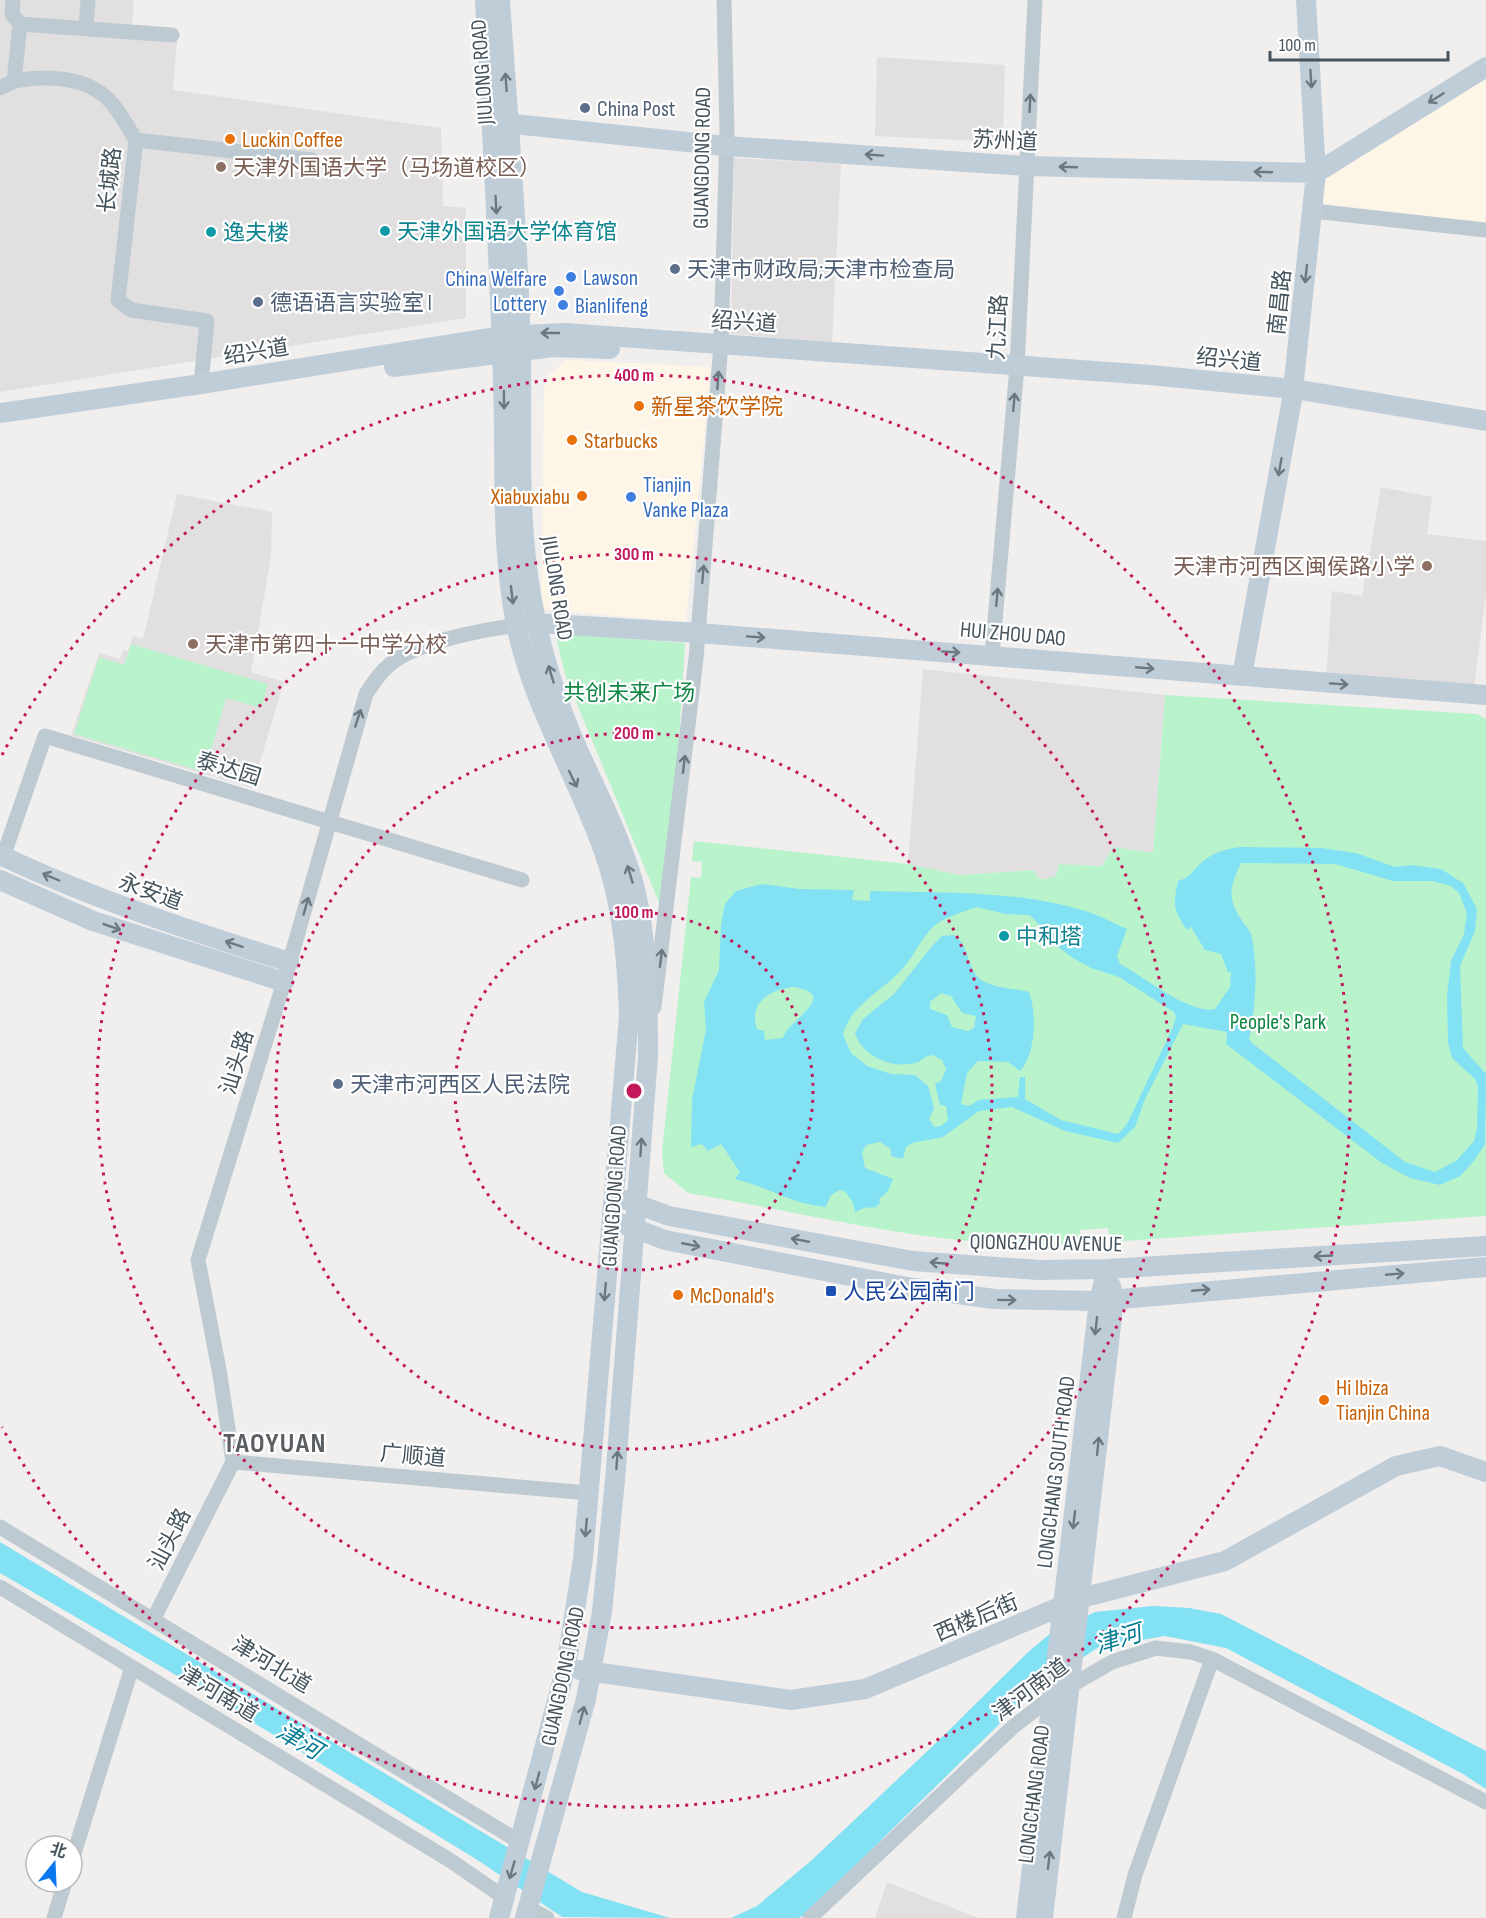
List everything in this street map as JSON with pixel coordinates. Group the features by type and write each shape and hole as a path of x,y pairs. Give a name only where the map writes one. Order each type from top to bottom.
{"main road":[{"name":"JIULONG ROAD","path":"486,0 500,122"},
{"name":"JIULONG ROAD","path":"500,0 500,122 511,343 524,536 536,623 559,702 611,824 634,886 646,981 648,1057"},
{"name":"南昌路","path":"1242,676 1293,394 1316,173 1306,0"},
{"path":"1316,173 1486,67"},
{"name":"苏州道","path":"500,122 726,146 1027,166 1316,173"},
{"name":"JIULONG ROAD","path":"511,343 507,552 516,625 544,711 604,851 613,880 628,979 628,1043"},
{"name":"绍兴道","path":"0,425 511,343"},
{"name":"绍兴道","path":"0,413 511,343 575,348 721,348 1017,371 1150,375 1486,421"},
{"name":"绍兴道","path":"1293,394 1486,431"},
{"name":"HUI ZHOU DAO","path":"536,623 992,655 1486,695"},
{"name":"永安道","path":"1,856 93,896 170,924 289,962"},
{"name":"永安道","path":"0,880 93,921 284,982"},
{"name":"GUANGDONG ROAD","path":"499,1918 566,1666 583,1559 628,1043"},
{"name":"GUANGDONG ROAD","path":"527,1913 592,1673 609,1549 648,1057"},
{"name":"QIONGZHOU AVENUE","path":"614,1192 636,1205 669,1216 913,1261 999,1268 1107,1269 1486,1246"},
{"path":"612,1217 634,1230 665,1240 950,1295 994,1299 1107,1300 1486,1267"},
{"name":"LONGCHANG SOUTH ROAD","path":"1063,1684 1107,1300 1107,1269"},
{"name":"西楼后街","path":"566,1666 592,1673 791,1700 878,1685 1072,1607 1225,1561 1396,1466 1440,1456 1486,1472"},
{"name":"LONGCHANG ROAD","path":"1026,1918 1063,1684"},
{"name":"LONGCHANG ROAD","path":"1043,1918 1063,1684"}],"street":[{"path":"86,27 88,0"},
{"name":"GUANGDONG ROAD","path":"648,1057 698,633 721,348 726,146 724,0"},
{"name":"九江路","path":"992,655 1017,371 1035,0"},
{"path":"14,81 11,13 86,27 172,35"},
{"name":"长城路","path":"0,88 14,81 41,76 79,82 110,100 136,140 118,300 131,310 207,321 201,384"},
{"path":"136,140 312,160"},
{"path":"1312,211 1486,230"},
{"name":"汕头路","path":"154,1618 233,1462 220,1375 198,1260 284,982 366,694 386,667 419,649 466,635 536,623"},
{"name":"泰达园","path":"1,856 45,736 522,880"},
{"name":"广顺道","path":"233,1462 589,1493"},
{"name":"津河北道","path":"0,1527 154,1618 520,1842"},
{"name":"津河南道","path":"0,1587 452,1861 505,1898"},
{"name":"津河南道","path":"810,1918 1000,1739 1063,1684 1112,1662 1156,1648 1191,1652 1212,1659 1471,1792 1486,1802"},
{"path":"1124,1918 1135,1875 1212,1659"},
{"path":"80,1834 132,1667"},
{"path":"54,1918 61,1894"},
{"path":"527,1913 547,1918"}],"shaded area":[{"name":"天津外国语大学（马场道校区）","path":"0,0 134,0 132,25 178,29 173,90 441,128 443,206 466,208 466,318 0,392"},
{"path":"877,57 1005,65 1003,142 875,136"},
{"path":"1486,77 1486,223 1320,203 1322,177"},
{"path":"734,158 841,164 832,342 731,334"},
{"name":"Tianjin Vanke Plaza","path":"566,360 711,367 686,622 541,609 544,387 549,375"},
{"name":"天津市河西区闽侯路小学","path":"1381,487 1432,497 1427,534 1486,541 1486,593 1474,688 1326,678 1332,591 1362,596"},
{"name":"天津市第四十一中学分校","path":"177,494 272,512 271,557 251,672 284,682 252,788 71,735 99,653 120,659 123,650 128,651 133,636 143,639"},
{"path":"923,669 1165,695 1153,853 1113,847 1102,866 1059,864 1056,876 1046,879 1038,878 1034,870 960,875 908,864"},
{"path":"887,1882 979,1918 875,1918"}],"green space":[{"name":"共创未来广场","path":"555,633 685,643 675,806 660,905 565,675"},
{"path":"131,644 268,684 261,708 226,698 205,772 74,734 99,657 124,665"},
{"name":"People's Park","path":"1165,695 1477,714 1486,719 1486,1216 1110,1242 1108,1228 1080,1230 1081,1244 1031,1245 932,1237 688,1193 664,1173 662,1152 691,877 701,878 702,862 692,861 694,841 908,864 960,875 1034,870 1038,878 1046,879 1056,876 1059,864 1102,866 1113,847 1153,853"}],"water":[{"path":"1242,847 1321,848 1356,853 1395,867 1411,865 1441,869 1463,883 1477,909 1475,931 1460,966 1463,1048 1486,1074 1485,1144 1460,1176 1440,1185 1410,1178 1382,1163 1226,1044 1227,1032 1183,1024 1145,1099 1135,1127 1118,1143 1065,1131 1012,1107 979,1111 943,1137 912,1143 906,1147 903,1159 891,1156 891,1149 880,1142 866,1145 862,1153 865,1168 893,1179 888,1191 879,1199 880,1203 876,1207 864,1208 855,1212 853,1203 845,1191 839,1190 830,1196 826,1207 791,1199 735,1179 740,1172 721,1144 708,1151 702,1144 691,1147 692,1100 706,1029 704,1002 719,970 721,924 725,904 736,891 762,884 799,889 854,890 852,900 870,901 870,891 924,892 1006,896 1059,904 1090,913 1127,929 1117,956 1120,964 1180,1001 1205,1009 1215,1009 1230,987 1231,972 1228,972 1221,954 1205,950 1191,927 1187,930 1175,907 1175,896 1178,881 1187,877 1202,862 1212,855","holes":["1241,863 1335,864 1393,881 1432,881 1451,886 1459,893 1467,913 1464,934 1451,961 1447,995 1448,1042 1452,1058 1475,1079 1478,1087 1477,1128 1474,1141 1456,1161 1435,1172 1405,1162 1252,1043 1249,1039 1255,1001 1254,951 1251,934 1232,900 1232,887","977,907 1005,914 1030,915 1046,932 1046,938 1073,958 1091,968 1119,977 1174,1012 1176,1017 1173,1027 1127,1124 1118,1134 1061,1120 1025,1099 1025,1077 1020,1077 1018,1097 979,1100 969,1106 961,1104 967,1073 978,1061 1008,1062 1020,1071 1029,1055 1034,1022 1029,992 1000,987 983,981 974,971 963,945 954,935 942,936 894,994 863,1019 855,1033 864,1048 887,1062 915,1063 932,1055 942,1060 946,1069 941,1081 935,1084 940,1105 946,1106 948,1120 941,1126 934,1127 929,1119 934,1108 928,1086 915,1075 891,1074 867,1066 851,1053 843,1035 853,1015 904,967 932,928 947,918","794,987 807,991 813,996 812,1002 786,1031 783,1038 765,1040 764,1031 757,1029 755,1020 758,1005 769,994","941,993 951,996 962,1013 976,1016 974,1028 968,1031 952,1027 947,1015 930,1009 930,1002"]},
{"name":"津河","path":"0,1542 582,1892 670,1918 562,1917 479,1861 331,1770 169,1671 0,1573"},
{"name":"津河","path":"1153,1606 1189,1608 1221,1614 1486,1751 1486,1789 1463,1774 1226,1648 1165,1636 1099,1647 1036,1688 806,1914 799,1918 731,1918 757,1906 813,1859 1027,1653 1051,1633 1095,1612"}],"place":[{"name":"China Post","path":"585,108"},
{"name":"Luckin Coffee","path":"230,139"},
{"name":"天津外国语大学（马场道校区）","path":"221,167"},
{"name":"天津外国语大学体育馆","path":"385,231"},
{"name":"逸夫楼","path":"211,232"},
{"name":"天津市财政局;天津市检查局","path":"675,269"},
{"name":"Lawson","path":"571,277"},
{"name":"China Welfare Lottery","path":"559,291"},
{"name":"德语语言实验室 I","path":"258,302"},
{"name":"Bianlifeng","path":"563,305"},
{"name":"新星茶饮学院","path":"639,406"},
{"name":"Starbucks","path":"572,440"},
{"name":"Xiabuxiabu","path":"582,496"},
{"name":"Tianjin Vanke Plaza","path":"631,497"},
{"name":"天津市河西区闽侯路小学","path":"1427,566"},
{"name":"天津市第四十一中学分校","path":"193,644"},
{"name":"中和塔","path":"1004,936"},
{"name":"天津市河西区人民法院","path":"338,1084"},
{"name":"人民公园南门","path":"831,1291"},
{"name":"McDonald's","path":"678,1295"},
{"name":"Hi Ibiza Tianjin China","path":"1324,1400"}],"district":[{"name":"TAOYUAN","path":"275,1442"}]}
